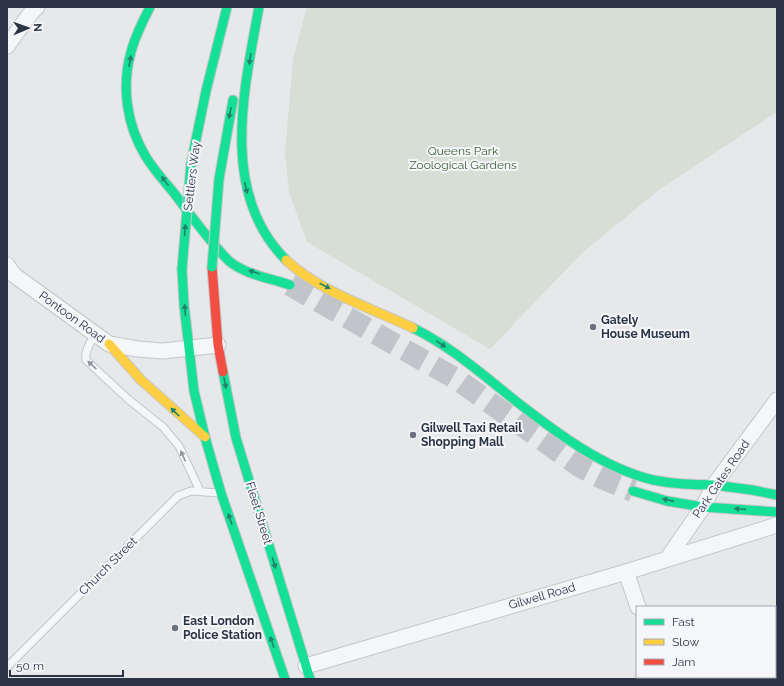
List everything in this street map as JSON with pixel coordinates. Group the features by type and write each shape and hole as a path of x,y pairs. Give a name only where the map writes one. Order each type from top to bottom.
{"main road":[{"path":"150,7 134,45 126,90 131,124 137,140 146,157 202,231 230,262 244,269 290,285"},
{"name":"Settlers Way","path":"189,348 182,269 191,164 206,91 227,7"},
{"path":"238,74 254,7"},
{"path":"259,7 250,56 243,109 242,142 244,178 249,202 259,226 275,247 294,267 320,283 437,341 474,366 540,419 598,456 632,472 661,482 692,486 714,485 777,495"},
{"path":"218,345 212,267 219,179 235,89"},
{"path":"110,344 141,380 205,437"},
{"name":"Fleet Street","path":"218,345 236,438 308,672"},
{"path":"189,348 194,390 205,437 221,493 285,679"},
{"path":"633,491 703,507 777,512"}],"street":[{"path":"7,46 30,14 37,7"},
{"name":"Pontoon Road","path":"7,265 14,275 110,344 162,351 218,345"},
{"name":"Park Gates Road","path":"667,559 703,507 714,485 777,400"},
{"name":"Gilwell Road","path":"308,672 777,525"},
{"path":"626,572 638,606"}],"lane":[{"path":"95,334 86,350 86,360 128,399 163,427 179,446 200,491"},
{"name":"Church Street","path":"7,667 178,496 191,491 221,493"}],"green space":[{"name":"Queens Park Zoological Gardens","path":"307,7 777,7 777,112 660,189 582,253 490,349 307,242 289,192 285,153 293,59"}],"tunnel":[{"path":"290,285 458,380 579,466 604,479 633,491"}],"traffic: fast":[{"path":"150,7 139,29 133,46 126,79 126,92 130,119 139,145 156,171 207,237 229,261 250,273 290,285"},
{"path":"191,164 206,91 227,7"},
{"path":"259,7 247,72 243,106 242,140 244,172 251,204 265,233 286,260"},
{"path":"219,179 233,100"},
{"path":"182,269 191,164"},
{"path":"212,267 219,179"},
{"path":"182,269 184,305 194,391 205,437 221,493 285,679"},
{"path":"413,328 454,353 564,437 616,467 653,480 684,484 714,485"},
{"path":"223,372 236,438 310,679"},
{"path":"714,485 777,495"},
{"path":"633,491 667,501 703,507"},
{"path":"703,507 777,512"}],"traffic: slow":[{"path":"286,260 299,271 330,290 413,328"},
{"path":"109,344 141,380 205,437"}],"traffic: jam":[{"path":"212,267 218,345 223,372"}],"place":[{"name":"Gately House Museum","path":"593,327"},
{"name":"Gilwell Taxi Retail Shopping Mall","path":"413,435"},
{"name":"East London Police Station","path":"175,628"}]}
